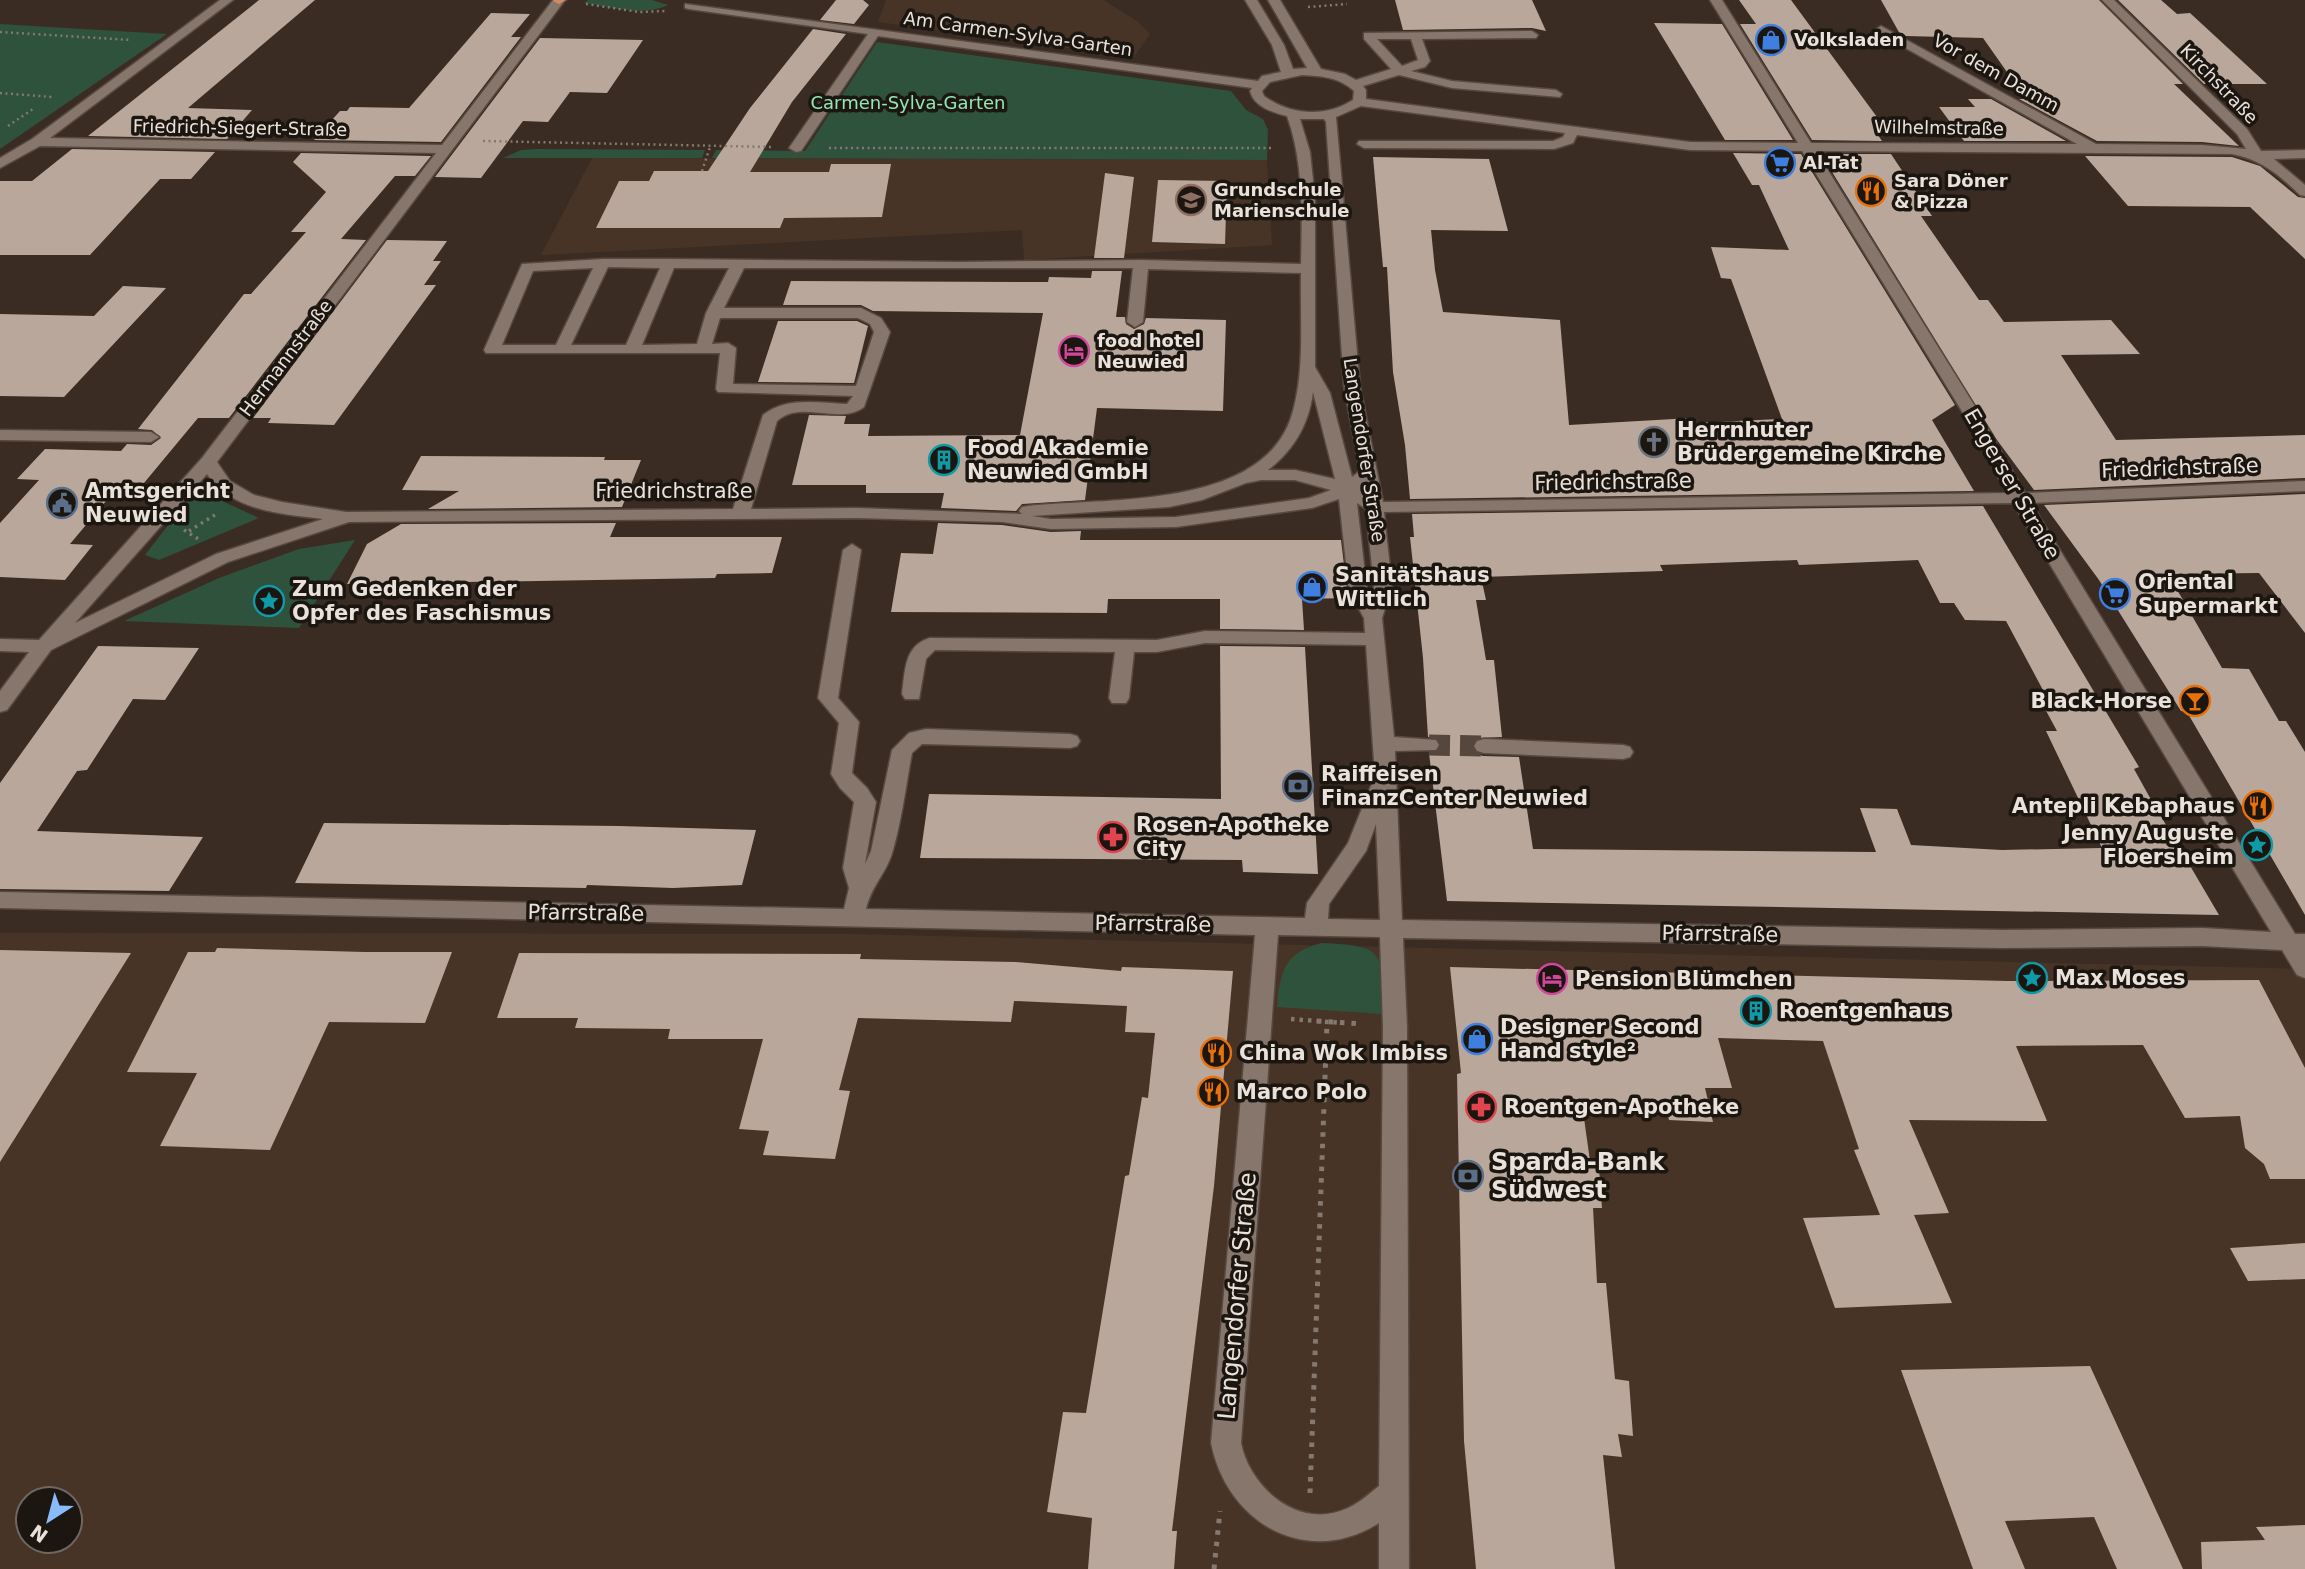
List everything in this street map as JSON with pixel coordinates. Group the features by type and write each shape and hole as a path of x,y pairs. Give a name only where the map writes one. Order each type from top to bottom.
{"street":[{"path":"0,164 37,142 227,0"},
{"name":"Hermannstraße","path":"0,705 44,646 208,462 446,145 559,0"},
{"path":"1251,0 1279,45 1288,73"},
{"path":"1274,0 1306,58 1317,72"},
{"name":"Engerser Straße","path":"1716,0 1968,408 2019,498 2295,942 2305,970"},
{"name":"Kirchstraße","path":"2108,0 2242,132 2257,155 2276,165 2305,192"},
{"name":"Am Carmen-Sylva-Garten","path":"689,6 1259,85"},
{"name":"Vor dem Damm","path":"1881,30 1988,87 2093,148"},
{"path":"796,148 876,32"},
{"path":"1340,76 1424,61 1415,35"},
{"path":"1532,35 1368,36 1396,66 1440,82 1556,94"},
{"path":"1355,84 1396,66"},
{"path":"1317,72 1340,76 1355,84 1362,96 1359,102 1353,107 1329,114 1292,114 1265,105 1258,98 1256,91 1266,79 1288,73 1317,72"},
{"name":"Wilhelmstraße","path":"1359,102 1690,146 2093,148 2232,150 2257,155 2305,154"},
{"path":"1292,114 1300,130 1305,168 1309,268 1306,365"},
{"name":"Langendorfer Straße","path":"1329,114 1332,122 1352,386 1376,508 1383,587 1373,618"},
{"path":"1364,144 1554,145 1568,140 1572,132"},
{"name":"Friedrich-Siegert-Straße","path":"37,142 446,145"},
{"path":"561,350 603,263"},
{"path":"863,391 724,389 728,348 492,350 527,267 669,263 958,266 1141,264 1309,268"},
{"path":"632,350 669,263"},
{"path":"703,349 714,313 739,264"},
{"path":"1135,322 1141,264"},
{"path":"714,313 861,313 876,321 882,332 858,404 851,409 790,407 775,411 769,419 741,513"},
{"name":"Langendorfer Straße","path":"1306,365 1322,393 1334,449 1347,490 1358,591 1373,618 1384,744 1395,1027 1394,1569"},
{"name":"Friedrichstraße","path":"1002,517 1046,509 1171,502 1207,494 1243,478 1273,457 1295,429 1303,403 1306,365"},
{"path":"0,449 7,435 151,437"},
{"name":"Friedrichstraße","path":"208,462 224,486 243,496 265,503 346,517 741,513 1002,517 1051,524 1176,522 1296,506 1326,499 1347,490 1370,471"},
{"name":"Friedrichstraße","path":"1243,478 1289,473 1319,478 1347,490 1376,508 2019,498 2305,486"},
{"name":"Friedrichstraße","path":"1296,506 1351,521"},
{"name":"Friedrichstraße","path":"44,646 222,558 346,517"},
{"path":"852,550 828,698 832,707 845,715 849,722 841,774 847,783 860,793 865,803 854,868 859,888 853,918"},
{"path":"912,694 917,657 929,644 1157,646 1205,637 1376,639"},
{"path":"0,645 44,646"},
{"path":"1119,698 1125,646"},
{"path":"859,888 877,866 902,750 907,744 926,736 1070,741"},
{"path":"1384,744 1429,745"},
{"path":"1484,746 1623,752"},
{"name":"Langendorfer Straße","path":"1316,928 1318,903 1358,845 1385,769"},
{"name":"Pfarrstraße","path":"0,900 1316,928 2295,942"},
{"name":"Langendorfer Straße","path":"1267,926 1226,1443 1233,1471 1252,1499 1269,1513 1308,1528 1327,1529 1347,1525 1395,1493"}],"path":[{"path":"559,0 658,13 689,6"},
{"path":"1296,8 1347,4"},
{"path":"0,32 135,40"},
{"path":"0,93 91,102"},
{"path":"446,145 1273,148"},
{"path":"702,171 710,147"},
{"path":"152,527 189,531 222,558"},
{"path":"1259,1017 1395,1027"},
{"path":"1308,1528 1327,1022"}],"shaded area":[{"path":"886,0 1103,0 1137,21 1150,34 1134,57 878,22"},
{"path":"592,158 1267,160 1272,245 1024,260 1022,230 541,255"},
{"path":"0,933 847,934 2305,969 2305,1569 0,1569"}],"green space":[{"path":"588,0 652,0 668,5 637,11 584,3"},
{"path":"0,24 167,34 0,149"},
{"name":"Carmen-Sylva-Garten","path":"877,42 1231,91 1246,110 1263,119 1268,130 1267,160 712,158 716,150 805,151"},
{"path":"521,150 705,150 702,158 503,158"},
{"path":"196,489 259,518 159,560 145,555"},
{"path":"355,540 299,628 124,621 219,578 299,549"},
{"path":"1321,943 1359,947 1370,950 1376,956 1382,977 1383,1014 1277,1007 1282,974 1286,966 1299,952"}],"building":[{"path":"259,0 315,0 188,108 252,110 227,139 88,136"},
{"path":"836,0 863,0 869,5 854,24 820,20"},
{"path":"1395,0 1532,0 1546,31 1532,28 1403,30"},
{"path":"1739,0 1791,0 1888,132 1876,132 1882,141 1812,140 1740,24 1756,24"},
{"path":"1881,0 2099,0 2183,84 2174,84 2239,146 2202,142 2097,141 2019,99 2026,99 1983,38 1900,34"},
{"path":"2118,0 2161,0 2177,14 2190,13 2267,84 2204,84"},
{"path":"491,13 530,14 511,37 521,37 441,142 314,140 340,111 347,111 350,107 409,108"},
{"path":"1654,23 1722,24 1793,140 1725,140"},
{"path":"813,29 846,34 792,102 750,172 829,172 831,164 891,164 882,217 784,218 780,228 596,228 619,181 649,181 654,171 708,171 750,108"},
{"path":"540,38 643,40 607,93 570,92 548,122 523,121 481,178 435,177"},
{"path":"1968,99 1991,99 2066,141 1964,141 1939,107 1975,107"},
{"path":"72,149 215,152 191,179 160,179 90,255 0,255 0,181 32,181"},
{"path":"301,153 431,156 415,176 395,176 341,239 366,240 229,418 198,418 144,483 122,482 70,544 93,545 65,580 0,577 0,523 39,480 17,479 45,449 121,451 127,444 151,445 161,438 152,430 138,429 244,294 251,294 306,232 291,232 326,192 293,162"},
{"path":"1733,153 1801,154 1955,405 1932,420 1974,491 1410,499 1405,445 1393,372 1387,267 1383,267 1373,157 1489,159 1508,231 1431,230 1443,312 1560,320 1569,425 1691,418 1694,423 1782,419 1731,279 1721,278 1711,247 1789,250 1759,185 1752,185"},
{"path":"1821,154 1891,154 1932,216 1921,216 1979,300 1988,300 2004,322 2111,320 2140,354 2061,355 2116,440 2305,435 2305,478 2034,490 1997,440"},
{"path":"2085,156 2232,157 2260,166 2298,197 2305,198 2305,259 2250,207 2128,206"},
{"path":"1105,173 1134,177 1124,258 1094,258"},
{"name":"Grundschule Marienschule","path":"1158,180 1227,181 1225,244 1152,242"},
{"path":"387,240 447,241 433,261 441,261 424,285 436,285 334,425 268,423 271,418 253,418"},
{"path":"1092,271 1122,271 1116,317 1125,317 1126,324 1134,329 1144,324 1146,318 1226,320 1223,411 1097,408 1085,500 1022,504 1016,511 941,508 944,493 866,493 866,485 792,485 809,415 846,416 844,424 870,424 868,436 1020,435 1043,313 873,311 861,305 783,305 791,281 1048,282 1049,277 1091,278"},
{"path":"123,286 166,288 64,397 0,396 0,314 94,316"},
{"path":"778,321 857,321 868,326 854,383 758,382"},
{"path":"421,456 605,457 604,460 641,460 622,507 428,509 459,491 402,490"},
{"path":"2305,494 2305,633 2259,573 2168,574 2222,668 2249,669 2279,721 2286,721 2305,752 2305,915 2187,712 2181,711 2099,580 2044,505"},
{"path":"1983,506 2139,767 2134,769 2219,915 1447,901 1429,753 1438,751 1441,744 1436,737 1428,737 1423,658 1410,537 1414,537 1412,514","holes":["1797,560 1799,565 1918,560 1940,603 1954,603 1965,620 2006,621 2052,707 2044,707 2057,731 2046,731 2102,848 2002,850 1911,845 1897,809 1860,808 1876,852 1533,849 1519,757 1483,756 1476,754 1472,747 1476,738 1502,737 1494,660 1486,660 1476,600 1486,600 1481,577 1663,571 1660,565"]},
{"path":"616,523 610,537 782,537 772,573 717,574 715,578 347,584 367,544 401,524"},
{"path":"938,523 1002,525 1051,532 1081,531 1080,540 1341,540 1348,598 1302,599 1304,630 1220,629 1220,599 1108,599 1107,613 891,612 901,553 933,554"},
{"path":"98,646 199,648 165,700 133,699 87,770 77,771 37,831 203,837 169,891 0,889 0,783"},
{"path":"1220,646 1305,647 1318,874 1243,872 1242,860 920,858 929,794 1221,799"},
{"path":"324,823 756,830 742,885 673,888 587,885 586,888 295,883"},
{"path":"217,948 452,952 425,1023 329,1022 270,1150 160,1146 197,1073 127,1072 188,952 215,952"},
{"path":"0,950 131,953 0,1162"},
{"path":"519,953 861,954 860,959 1016,962 1121,971 1122,967 1233,971 1214,1186 1172,1531 1177,1531 1174,1569 1088,1569 1092,1518 1047,1512 1063,1412 1086,1413 1125,1176 1129,1175 1142,1097 1148,1098 1155,1033 1125,1032 1127,1006 1014,1001 1011,1022 858,1018 839,1090 850,1091 835,1159 763,1155 769,1131 739,1129 763,1039 668,1039 670,1029 575,1028 578,1018 497,1018"},
{"path":"1450,967 2007,981 2259,980 2305,1068 2305,1179 2270,1179 2264,1164 2245,1148 2240,1116 2185,1118 2143,1045 2016,1046 2047,1121 1909,1120 1949,1213 1914,1215 1952,1303 1835,1308 1803,1218 1880,1215 1854,1150 1859,1149 1823,1041 1718,1038 1732,1088 1705,1088 1713,1122 1669,1120 1666,1107 1582,1104 1591,1168 1599,1168 1602,1208 1593,1208 1597,1283 1606,1283 1615,1379 1629,1381 1633,1436 1618,1434 1622,1457 1603,1455 1615,1569 1476,1569 1464,1441 1457,1074 1461,1073"},
{"path":"2305,1243 2305,1279 2248,1281 2230,1248"},
{"path":"2090,1366 2183,1569 2117,1569 2094,1517 2005,1521 2025,1569 1973,1569 1901,1370"},
{"path":"2305,1525 2305,1569 2202,1569 2201,1542 2265,1540 2256,1527"}],"tunnel":[{"path":"1429,745 1484,746"}],"place":[{"name":"Volksladen","path":"1771,40"},
{"name":"Al-Tat","path":"1780,163"},
{"name":"Sara Döner & Pizza","path":"1871,191"},
{"name":"Grundschule Marienschule","path":"1191,200"},
{"name":"food hotel Neuwied","path":"1074,351"},
{"name":"Herrnhuter Brüdergemeine Kirche","path":"1654,442"},
{"name":"Food Akademie Neuwied GmbH","path":"944,460"},
{"name":"Amtsgericht Neuwied","path":"62,503"},
{"name":"Sanitätshaus Wittlich","path":"1312,587"},
{"name":"Oriental Supermarkt","path":"2115,594"},
{"name":"Zum Gedenken der Opfer des Faschismus","path":"269,601"},
{"name":"Black-Horse","path":"2195,701"},
{"name":"Raiffeisen FinanzCenter Neuwied","path":"1298,786"},
{"name":"Antepli Kebaphaus","path":"2258,806"},
{"name":"Rosen-Apotheke City","path":"1113,837"},
{"name":"Jenny Auguste Floersheim","path":"2257,845"},
{"name":"Max Moses","path":"2032,978"},
{"name":"Pension Blümchen","path":"1552,979"},
{"name":"Roentgenhaus","path":"1756,1011"},
{"name":"Designer Second Hand style²","path":"1477,1039"},
{"name":"China Wok Imbiss","path":"1216,1053"},
{"name":"Marco Polo","path":"1213,1092"},
{"name":"Roentgen-Apotheke","path":"1481,1107"},
{"name":"Sparda-Bank Südwest","path":"1468,1176"}]}
